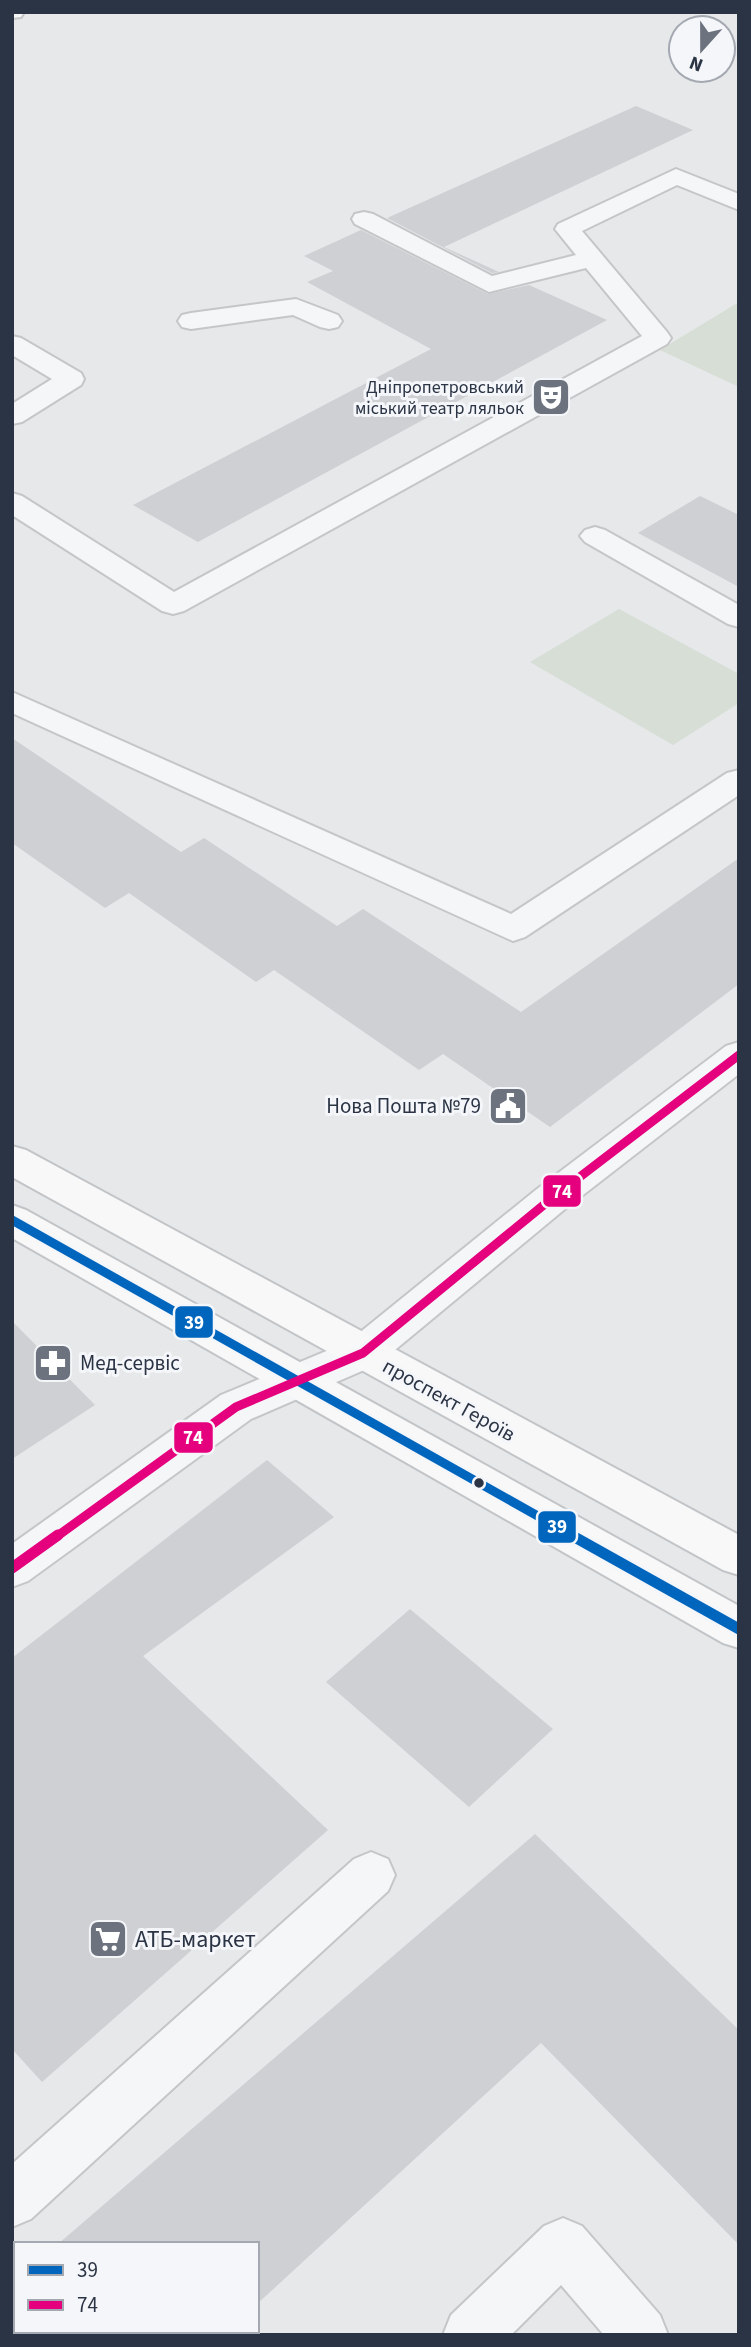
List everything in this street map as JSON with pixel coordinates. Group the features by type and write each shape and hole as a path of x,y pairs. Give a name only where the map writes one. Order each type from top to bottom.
{"main road":[{"name":"проспект Героїв","path":"12,1160 739,1557"},
{"path":"12,1220 739,1629"}],"street":[{"path":"12,502 173,605 658,338 567,229 676,176 739,203"},
{"path":"364,219 489,284 592,259"},
{"path":"191,321 296,307 329,321"},
{"path":"12,344 71,379 12,416"},
{"path":"595,536 659,570 739,618"},
{"path":"12,701 513,929 739,780"},
{"path":"12,1568 236,1407 363,1353 551,1199 739,1055"},
{"path":"12,2200 372,1875"},
{"path":"471,2335 563,2245 640,2335"}],"shaded area":[{"path":"739,302 739,387 660,350"},
{"path":"619,609 739,674 739,703 673,745 530,662"}],"building":[{"path":"636,106 693,130 444,247 499,272 492,273 387,218"},
{"path":"361,230 488,294 529,285 607,320 198,542 133,505 431,349 307,282 333,271 304,256"},
{"path":"700,496 739,515 739,587 638,533"},
{"path":"12,738 181,852 204,838 337,926 363,909 521,1012 739,858 739,984 550,1127 443,1054 419,1070 274,970 256,982 129,893 105,908 12,843"},
{"path":"12,1321 95,1405 12,1459"},
{"name":"АТБ-маркет","path":"267,1460 334,1517 143,1656 328,1830 42,2082 12,2049 12,1658"},
{"path":"410,1609 553,1729 469,1807 326,1682"},
{"path":"535,1834 739,2030 739,2245 541,2043 259,2302 259,2242 60,2242"},
{"path":"14,2282 14,2333 225,2333 12,2335"}],"transit line":[{"name":"74","path":"12,1568 236,1407 363,1353 551,1199 739,1055"},
{"name":"39","path":"12,1220 739,1629"}],"place":[{"name":"Дніпропетровський міський театр ляльок","path":"551,397"},
{"name":"Нова Пошта №79","path":"508,1106"},
{"name":"Мед-сервіс","path":"53,1363"},
{"name":"АТБ-маркет","path":"108,1939"}]}
